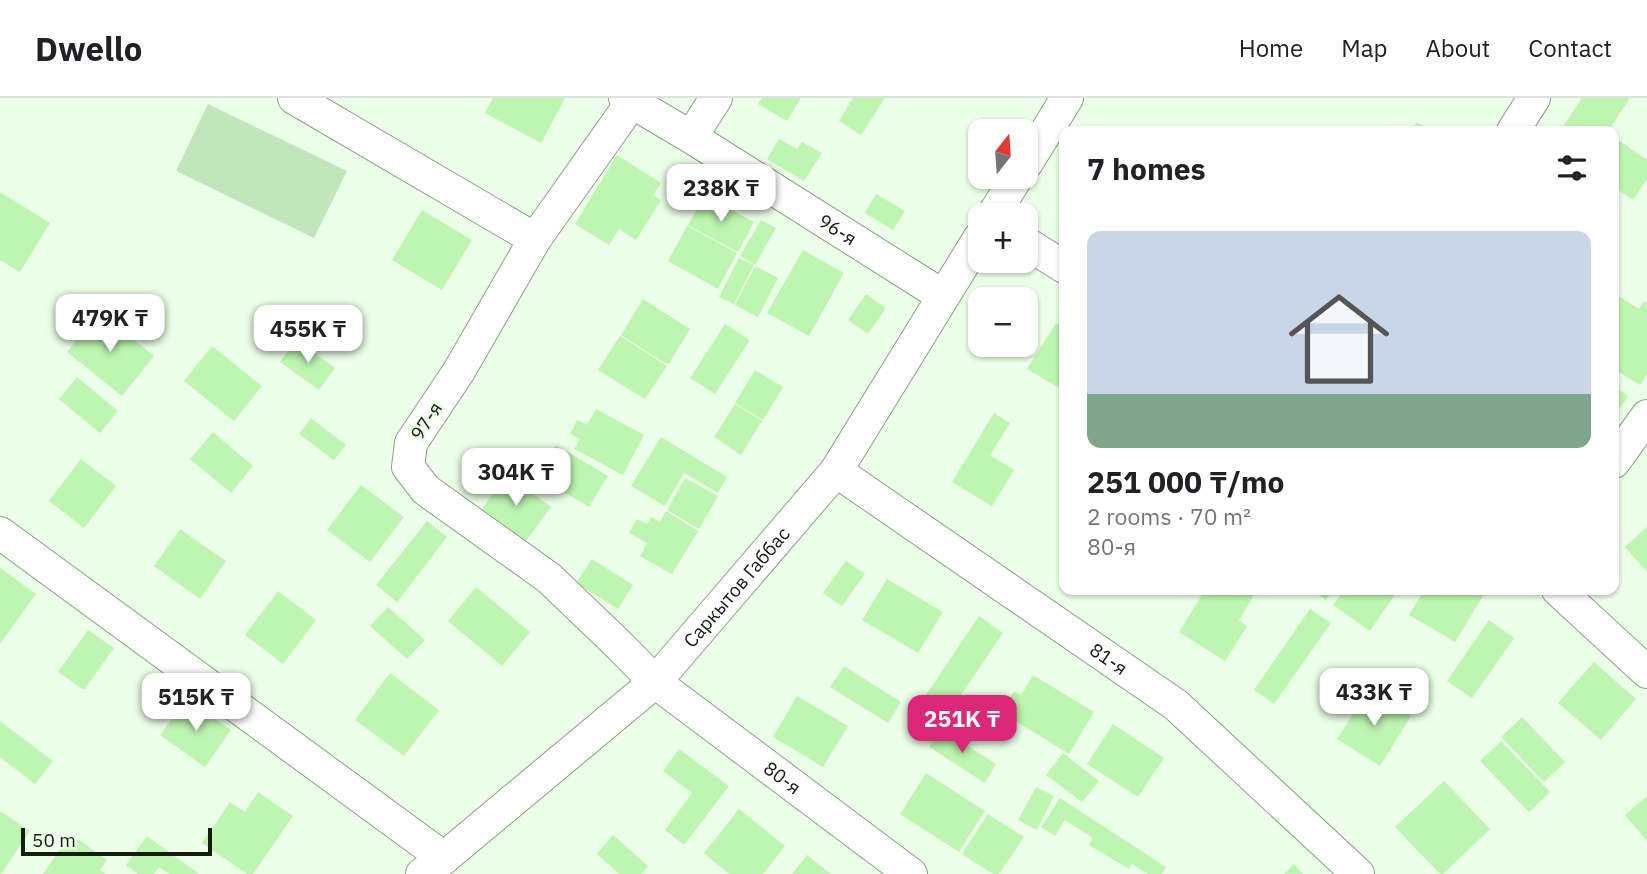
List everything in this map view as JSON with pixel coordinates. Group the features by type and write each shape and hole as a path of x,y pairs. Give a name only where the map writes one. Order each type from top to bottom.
{"street":[{"path":"294,98 535,239"},
{"path":"691,137 716,98"},
{"path":"1038,145 1067,98"},
{"path":"1516,126 1534,98"},
{"name":"97-я","path":"629,100 535,239 458,372 411,443 408,467 426,490 549,578 655,682"},
{"name":"96-я","path":"629,100 943,296"},
{"path":"1038,251 1059,264"},
{"name":"Саркытов Габбас","path":"430,869 655,682 836,471 968,256"},
{"path":"1619,455 1647,416"},
{"name":"81-я","path":"836,471 1176,705 1357,874"},
{"path":"0,533 430,869"},
{"path":"1563,595 1647,672"},
{"name":"80-я","path":"655,682 911,874"}],"green space":[{"path":"208,104 347,171 314,238 176,171"}],"building":[{"path":"493,98 565,98 541,143 485,113"},
{"path":"762,98 801,98 787,121 758,104"},
{"path":"853,98 885,98 861,135 839,121"},
{"path":"1582,98 1630,98 1611,126 1564,125"},
{"path":"779,139 797,149 802,142 822,153 804,181 767,159"},
{"path":"1619,140 1647,160 1647,179 1633,200 1619,190"},
{"path":"617,155 661,183 653,195 661,200 636,240 619,229 609,245 575,224"},
{"path":"0,192 50,223 20,272 0,260"},
{"path":"876,194 905,211 893,230 865,213"},
{"path":"705,195 754,222 738,252 688,225"},
{"path":"422,210 472,240 442,290 392,260"},
{"path":"761,220 776,228 755,265 740,256"},
{"path":"687,226 737,253 718,289 668,261"},
{"path":"803,250 844,273 809,336 767,313"},
{"path":"739,258 754,265 734,304 719,297"},
{"path":"755,266 778,278 758,317 735,305"},
{"path":"866,294 886,308 868,334 848,320"},
{"path":"1619,296 1639,309 1644,301 1647,304 1647,374 1640,385 1619,372"},
{"path":"643,299 690,329 668,365 621,335"},
{"path":"99,312 154,356 122,396 67,352"},
{"path":"1056,323 1059,325 1059,388 1027,369 1035,357 1038,357 1038,352"},
{"path":"725,324 750,340 715,394 690,378"},
{"path":"620,336 667,366 645,399 598,370"},
{"path":"296,340 335,368 319,390 280,362"},
{"path":"212,346 262,386 234,421 184,381"},
{"path":"755,370 783,387 763,420 735,403"},
{"path":"77,377 118,411 100,433 59,399"},
{"path":"1619,390 1628,396 1619,410"},
{"path":"735,404 762,421 741,455 714,437"},
{"path":"596,409 644,435 623,475 574,449 580,439 570,434 577,420 587,425"},
{"path":"994,413 1010,423 990,455 1014,470 992,506 952,482"},
{"path":"311,418 346,445 334,460 299,434"},
{"path":"213,432 253,466 231,493 190,459"},
{"path":"661,437 727,477 718,493 684,473 665,506 631,486"},
{"path":"556,445 608,476 589,507 537,476"},
{"path":"81,459 116,486 84,528 49,501"},
{"path":"507,475 551,507 526,541 482,509"},
{"path":"685,478 718,496 699,529 667,510"},
{"path":"361,485 404,517 370,562 327,530"},
{"path":"666,511 698,531 672,574 640,556 647,543 629,533 637,519 647,524 651,517 660,522"},
{"path":"427,521 447,537 397,602 376,585"},
{"path":"1647,527 1647,572 1625,547"},
{"path":"180,529 226,561 200,599 154,566"},
{"path":"592,559 633,585 618,609 576,583"},
{"path":"846,561 865,574 842,606 823,593"},
{"path":"0,568 36,594 0,644"},
{"path":"887,579 943,612 918,653 862,620"},
{"path":"476,587 530,632 502,666 448,621"},
{"path":"278,591 316,620 283,664 245,635"},
{"path":"1202,595 1254,595 1239,620 1247,626 1225,661 1179,632"},
{"path":"1340,595 1395,595 1370,631 1333,605"},
{"path":"1421,595 1484,595 1455,642 1409,615"},
{"path":"388,607 425,640 407,659 370,626"},
{"path":"1310,609 1331,623 1274,704 1254,690"},
{"path":"979,616 1003,633 948,714 924,698"},
{"path":"1489,620 1514,638 1472,698 1447,681"},
{"path":"88,630 114,648 84,690 58,672"},
{"path":"1594,662 1636,699 1601,740 1558,703"},
{"path":"844,666 901,702 888,723 830,687"},
{"path":"390,673 439,710 404,756 355,720"},
{"path":"1033,675 1094,712 1069,754 1001,712 1014,691 1021,695"},
{"path":"1369,689 1411,716 1380,766 1337,739"},
{"path":"797,696 848,726 823,767 773,737"},
{"path":"186,699 231,730 205,767 160,735"},
{"path":"1522,717 1565,762 1544,782 1501,737"},
{"path":"0,721 53,761 35,784 0,757"},
{"path":"1113,724 1164,758 1138,797 1087,764"},
{"path":"940,728 996,764 985,783 929,747"},
{"path":"1501,741 1550,792 1529,812 1480,761"},
{"path":"679,749 729,786 684,845 665,830 692,793 663,771"},
{"path":"1063,753 1099,781 1082,802 1046,775"},
{"path":"926,773 985,811 959,852 900,814"},
{"path":"1444,781 1490,829 1440,874 1395,827"},
{"path":"1036,787 1054,796 1037,830 1018,820"},
{"path":"258,792 293,816 253,874 247,874 202,843 230,802 245,812"},
{"path":"1647,796 1647,841 1625,815"},
{"path":"1060,798 1166,867 1162,874 1148,874 1132,864 1129,869 1089,845 1093,838 1065,820 1055,836 1041,827"},
{"path":"739,809 785,846 763,874 729,874 704,853"},
{"path":"0,811 30,831 1,874 0,874"},
{"path":"988,814 1024,837 999,874 993,874 962,854"},
{"path":"613,835 648,866 641,874 619,874 597,854"},
{"path":"147,836 199,874 169,874 159,867 154,874 138,874 126,865"},
{"path":"78,839 107,860 100,870 106,874 43,874 64,844 70,849"},
{"path":"807,855 831,874 792,874"},
{"path":"1294,864 1303,874 1284,874"}]}
